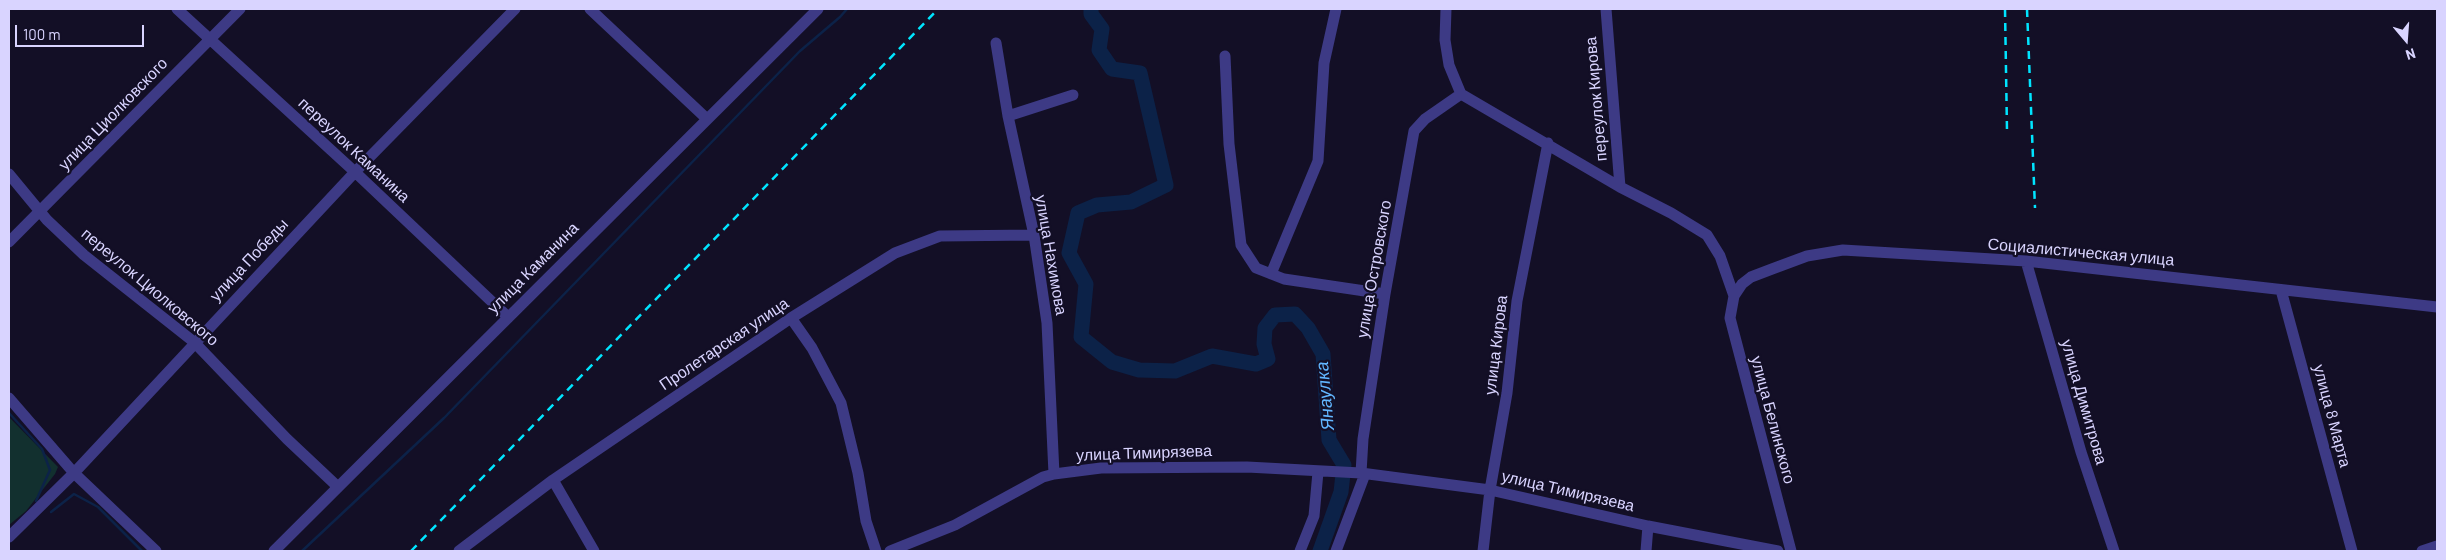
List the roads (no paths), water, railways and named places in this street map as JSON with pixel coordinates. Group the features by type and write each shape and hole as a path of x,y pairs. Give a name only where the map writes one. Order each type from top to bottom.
{"street":[{"name":"переулок Каманина","path":"177,9 355,172 507,316"},
{"name":"улица Циолковского","path":"9,242 240,9"},
{"name":"улица Победы","path":"9,537 74,473 194,342 355,172 515,9"},
{"path":"590,9 708,119"},
{"name":"улица Каманина","path":"274,551 507,316 818,9"},
{"path":"1271,274 1318,161 1324,63 1336,9"},
{"path":"1446,9 1446,40 1449,65 1461,94 1620,187 1671,212 1707,235 1720,256 1734,296"},
{"name":"переулок Кирова","path":"1606,9 1620,187"},
{"name":"улица Нахимова","path":"996,43 1008,116 1034,235 1047,323 1054,474"},
{"path":"1225,56 1229,144 1241,245 1256,268 1284,278 1385,294"},
{"name":"улица Островского","path":"1336,551 1348,524 1359,473 1385,294 1414,131 1438,108 1461,94"},
{"path":"1008,116 1073,95"},
{"name":"улица Кирова","path":"1483,551 1490,490 1507,393 1516,301 1548,144"},
{"name":"переулок Циолковского","path":"9,174 40,212 84,254 194,342 287,439 338,487"},
{"name":"Пролетарская улица","path":"459,551 553,480 791,318 895,253 940,236 1034,235"},
{"name":"Социалистическая улица","path":"1734,296 1742,284 1751,277 1807,256 1843,250 2026,262 2199,279 2437,307"},
{"name":"улица Димитрова","path":"2026,262 2081,452 2114,551"},
{"name":"улица 8 Марта","path":"2281,290 2352,551"},
{"name":"улица Белинского","path":"1734,296 1730,318 1735,342 1790,551"},
{"path":"791,318 812,348 841,404 858,472 866,521 876,551"},
{"path":"9,398 74,473 156,551"},
{"name":"улица Тимирязева","path":"890,551 955,525 1043,477 1054,474 1101,468 1248,467 1359,473 1490,490 1648,526 1778,551"},
{"path":"1300,551 1314,516 1322,472"},
{"path":"553,480 594,551"},
{"path":"1646,551 1648,526"},
{"path":"2422,551 2437,546"}],"waterway":[{"path":"302,551 444,418 800,51 847,9"},
{"name":"Янаулка","path":"1091,9 1091,14 1102,29 1099,50 1112,69 1140,73 1166,185 1131,202 1097,205 1078,213 1069,253 1086,284 1081,337 1112,362 1139,370 1175,371 1212,356 1256,364 1268,359 1264,344 1265,328 1275,315 1295,314 1308,328 1323,354 1329,440 1344,465 1341,492 1320,551"},
{"path":"9,413 42,449 50,470 36,501"},
{"path":"51,512 74,494 98,507 142,551"}],"railway":[{"path":"411,551 938,9"},
{"path":"2005,9 2007,131"},
{"path":"2027,9 2035,208"}]}
